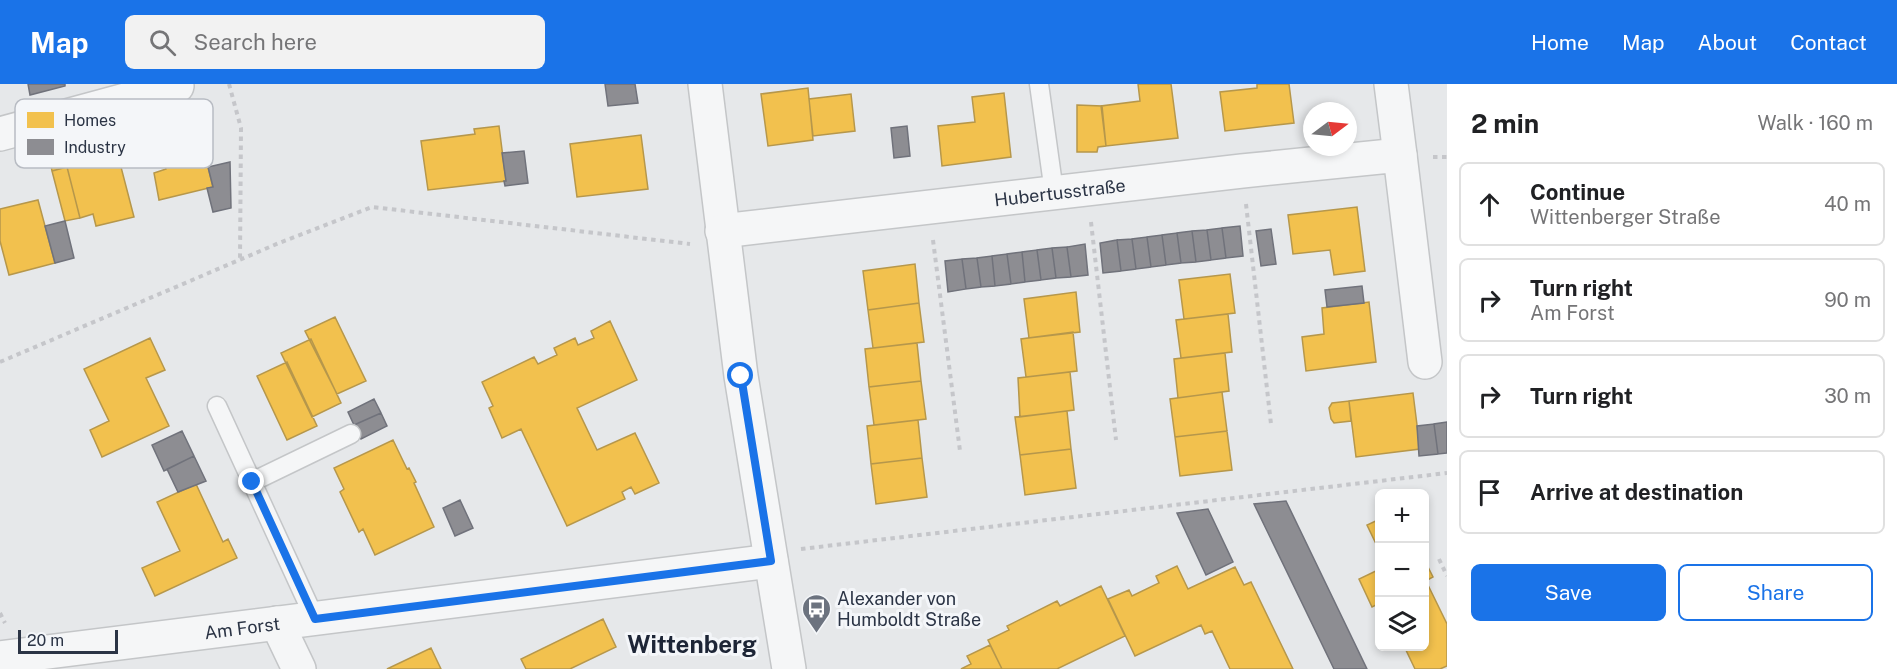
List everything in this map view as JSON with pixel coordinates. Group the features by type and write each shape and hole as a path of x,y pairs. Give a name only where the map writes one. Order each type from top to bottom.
{"street":[{"path":"129,99 177,86 176,84"},
{"path":"705,84 741,376 789,669"},
{"path":"1391,84 1425,362"},
{"path":"0,134 15,130"},
{"name":"Hubertusstraße","path":"723,240 929,207 1400,155"},
{"name":"Am Forst","path":"0,658 315,619 770,557"},
{"path":"277,623 298,669"}],"lane":[{"path":"1039,84 1054,192"},
{"path":"217,406 315,619"},
{"path":"252,482 351,434"}],"path":[{"path":"229,84 241,128 240,260"},
{"path":"1242,171 1271,424"},
{"path":"1087,189 1116,440"},
{"path":"0,362 240,260 372,207 723,240"},
{"path":"929,207 960,451"},
{"path":"770,557 1447,473"},
{"path":"1439,559 1447,576"}],"building: Homes":[{"path":"1138,84 1171,84 1178,138 1106,146 1101,106 1140,101"},
{"path":"1257,84 1289,84 1294,123 1225,131 1220,92 1257,88"},
{"path":"808,88 813,140 768,146 761,94"},
{"path":"1004,93 1011,157 942,166 938,126 975,122 972,97"},
{"path":"851,94 855,131 813,136 809,99"},
{"path":"1077,105 1102,106 1106,146 1098,147 1097,152 1077,152"},
{"path":"499,126 506,181 428,190 421,141 475,134 474,129"},
{"path":"641,135 648,189 577,197 570,144"},
{"path":"67,168 121,168 134,217 96,226 93,214 80,218"},
{"path":"67,168 80,218 65,221 52,171"},
{"path":"208,168 213,187 159,200 154,173 166,169"},
{"path":"38,200 55,263 9,275 0,241 0,209"},
{"path":"1357,207 1365,271 1334,275 1330,250 1293,254 1288,215"},
{"path":"915,264 919,303 868,310 863,271"},
{"path":"1230,274 1235,313 1184,319 1179,280"},
{"path":"1076,292 1080,332 1029,338 1024,299"},
{"path":"1369,302 1376,362 1306,371 1302,337 1324,334 1322,308"},
{"path":"919,303 924,342 873,348 868,310"},
{"path":"1228,314 1232,352 1181,358 1176,320"},
{"path":"335,317 366,381 337,394 305,331"},
{"path":"610,321 637,380 577,408 597,450 635,433 659,483 635,494 631,487 622,492 625,499 567,526 521,429 502,438 489,408 493,406 482,382 534,357 538,364 557,355 554,348 575,338 578,345 594,338 591,331"},
{"path":"1073,332 1077,371 1026,377 1021,339"},
{"path":"150,338 165,370 146,378 169,426 102,457 90,430 109,421 84,369"},
{"path":"311,339 341,403 312,417 281,353"},
{"path":"917,343 921,381 869,387 865,349"},
{"path":"1225,353 1229,391 1178,398 1174,359"},
{"path":"287,362 317,426 287,440 257,376"},
{"path":"1070,372 1074,410 1020,417 1018,378"},
{"path":"921,381 926,419 874,425 869,387"},
{"path":"1222,392 1227,431 1175,437 1170,399"},
{"path":"1413,393 1420,449 1356,457 1349,401"},
{"path":"1349,401 1351,421 1334,423 1329,408 1332,403"},
{"path":"1067,411 1071,449 1020,455 1015,417"},
{"path":"918,420 922,458 871,464 867,426"},
{"path":"1227,431 1232,470 1180,476 1175,437"},
{"path":"393,440 416,482 414,483 434,527 375,555 363,529 359,532 340,492 344,489 334,468"},
{"path":"1071,449 1076,488 1025,495 1020,455"},
{"path":"922,458 927,497 876,504 871,464"},
{"path":"196,484 223,542 228,539 237,558 155,596 142,568 180,551 157,502"},
{"path":"1375,521 1375,542 1367,525"},
{"path":"1177,566 1188,589 1235,567 1244,585 1251,582 1293,669 1230,669 1212,631 1205,634 1201,625 1135,656 1108,599 1129,590 1132,596 1159,583 1156,576"},
{"path":"1375,571 1375,606 1372,607 1359,579"},
{"path":"1101,586 1125,636 1057,669 1002,669 988,640 1009,630 1007,626 1057,601 1060,606"},
{"path":"1429,587 1447,624 1447,666 1440,669 1415,669 1406,651 1429,651"},
{"path":"603,619 616,647 570,669 526,669 521,659"},
{"path":"990,645 1002,669 961,669 971,664 967,656"},
{"path":"431,648 441,669 387,669"}],"building: Industry":[{"path":"28,84 65,84 65,86 30,95"},
{"path":"605,84 635,84 638,103 608,106"},
{"path":"907,126 910,156 894,158 891,128"},
{"path":"524,151 528,183 505,186 502,153"},
{"path":"230,162 231,208 213,212 207,188 213,187 208,168 213,168 213,166"},
{"path":"65,221 74,258 55,263 45,226"},
{"path":"1240,226 1243,256 1226,258 1222,228"},
{"path":"1222,228 1226,258 1211,260 1207,230"},
{"path":"1271,229 1276,264 1261,266 1256,231"},
{"path":"1207,230 1211,260 1196,262 1192,231"},
{"path":"1192,231 1196,262 1181,263 1177,233"},
{"path":"1177,233 1181,263 1166,265 1162,235"},
{"path":"1162,235 1166,265 1151,267 1147,237"},
{"path":"1147,237 1151,267 1136,269 1132,239"},
{"path":"1132,239 1136,269 1121,271 1117,240"},
{"path":"1117,240 1121,271 1103,273 1100,243"},
{"path":"1085,244 1088,275 1071,277 1067,247"},
{"path":"1067,247 1071,277 1056,278 1052,248"},
{"path":"1052,248 1056,278 1041,280 1037,250"},
{"path":"1037,250 1041,280 1025,282 1022,252"},
{"path":"1022,252 1025,282 1011,284 1007,254"},
{"path":"1007,254 1011,284 995,286 992,256"},
{"path":"992,256 995,286 981,287 977,258"},
{"path":"977,258 981,287 966,289 962,259"},
{"path":"962,259 966,289 948,292 945,261"},
{"path":"1362,286 1364,303 1327,307 1325,290"},
{"path":"374,399 381,413 354,425 348,412"},
{"path":"381,413 387,426 361,439 354,425"},
{"path":"1447,422 1447,453 1438,454 1434,424"},
{"path":"1434,424 1438,454 1419,456 1417,426"},
{"path":"182,431 194,456 164,471 152,445"},
{"path":"194,456 206,481 178,492 167,469"},
{"path":"460,500 473,528 455,536 443,508"},
{"path":"1286,501 1367,669 1334,669 1254,504"},
{"path":"1208,509 1233,562 1206,575 1177,513"}],"place":[{"name":"Alexander von Humboldt Straße","path":"816,634"}],"district":[{"name":"Wittenberg","path":"692,644"}],"route":[{"path":"252,482 315,619 771,561 741,376"}]}
